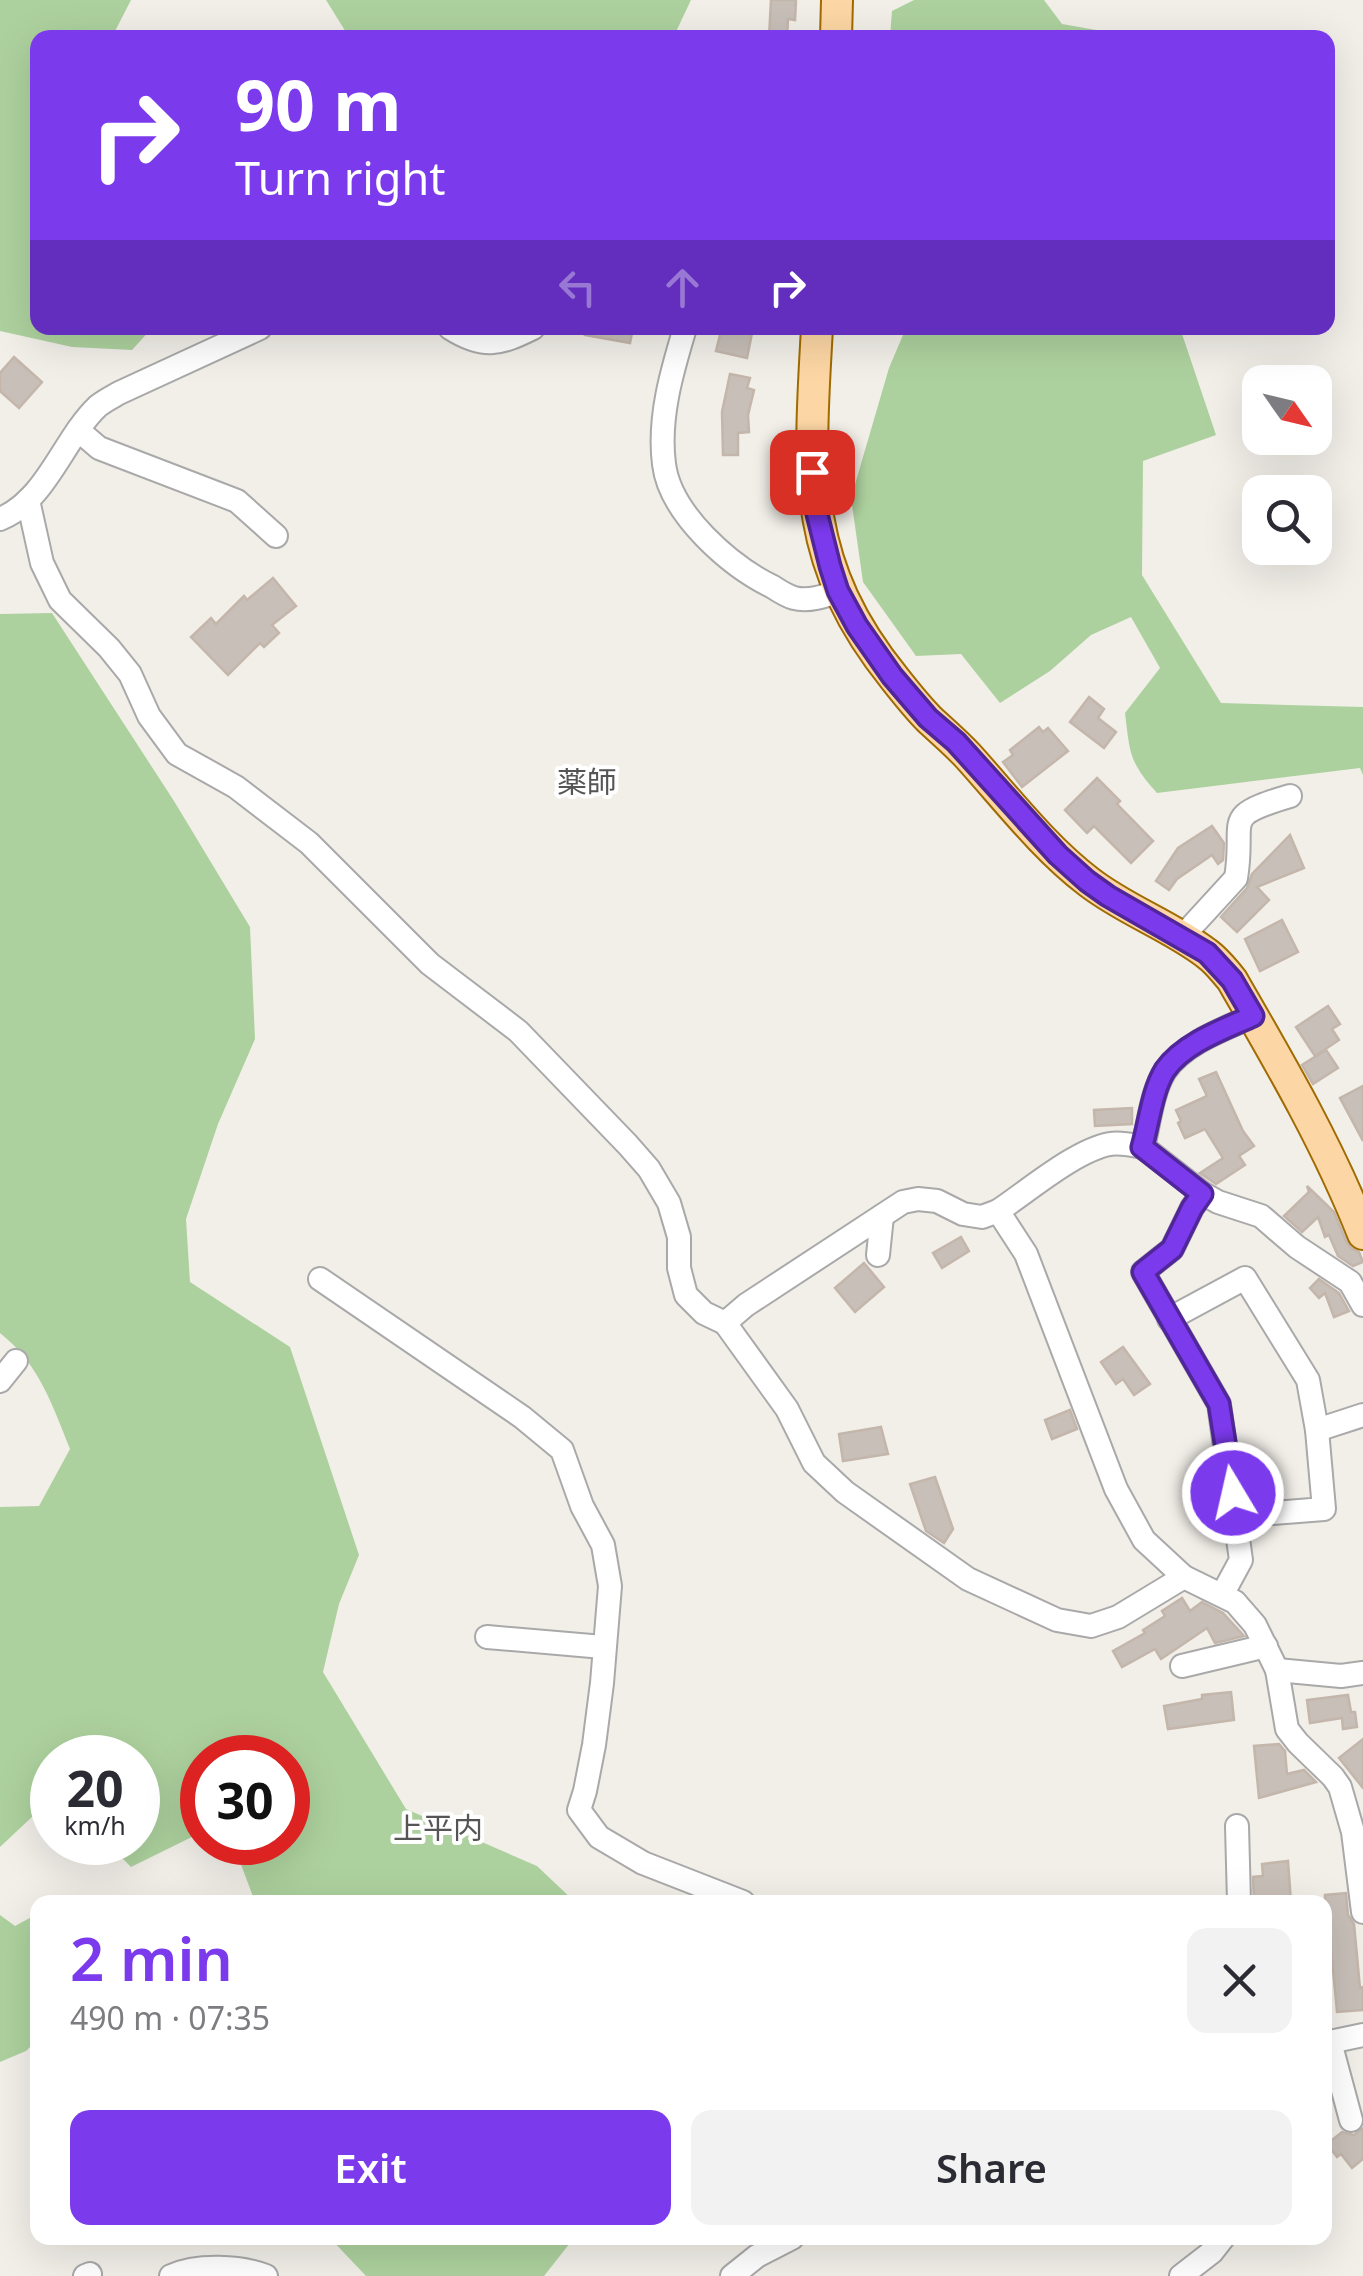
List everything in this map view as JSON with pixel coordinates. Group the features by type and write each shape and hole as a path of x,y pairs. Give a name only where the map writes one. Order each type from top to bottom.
{"main road":[{"path":"836,30 837,0"},
{"path":"818,335 812,416 817,514 838,591 857,626 928,718 956,742 1058,855 1108,896 1207,953 1232,980 1314,1124 1363,1234"}],"street":[{"path":"0,518 12,514 28,500 100,404 245,335"},
{"path":"464,335 482,344 495,344 516,335"},
{"path":"684,335 667,400 662,440 664,469 678,502 709,542 763,582 794,598 819,598 838,591"},
{"path":"78,430 99,448 237,501 276,536"},
{"path":"28,500 42,563 60,600 130,674 149,716 176,754 236,787 309,842 430,964 518,1032 649,1169 669,1202 679,1237 679,1268 686,1296 704,1313 726,1322 787,1409 814,1463 845,1492 968,1579 1057,1620 1080,1626 1118,1617 1184,1577"},
{"path":"1182,938 1236,878 1238,824 1244,814 1290,796"},
{"path":"1142,1147 1158,1084 1166,1068 1204,1039 1253,1016"},
{"path":"726,1322 903,1202 918,1198 937,1200 963,1214 982,1216 998,1211 1072,1160 1115,1142 1142,1147 1202,1194 1262,1216 1297,1248 1350,1282 1363,1305"},
{"path":"1202,1194 1172,1249 1143,1272 1219,1404 1241,1560 1222,1595"},
{"path":"998,1211 1026,1254 1116,1490 1144,1540 1184,1577 1234,1602 1254,1625 1277,1670 1287,1729 1340,1787 1352,1832 1363,1912"},
{"path":"878,1255 882,1216"},
{"path":"1169,1319 1244,1278 1308,1380 1324,1510 1236,1516"},
{"path":"320,1279 522,1416 562,1450 582,1506 604,1545 610,1586 594,1745 579,1810 599,1837 643,1863 725,1895"},
{"path":"0,1381 16,1361"},
{"path":"1317,1430 1363,1415"},
{"path":"487,1637 603,1647"},
{"path":"1182,1666 1266,1646"},
{"path":"1277,1670 1341,1676 1363,1673"},
{"path":"1237,1826 1239,1895"},
{"path":"1332,2042 1363,2035"},
{"path":"1332,2056 1351,2120"},
{"path":"732,2276 778,2245"},
{"path":"1181,2276 1218,2245"},
{"path":"172,2276 229,2267 266,2276"}],"green space":[{"path":"0,0 131,0 116,30 30,30 30,335 146,335 132,350 72,347 0,331"},
{"path":"326,0 691,0 677,30 345,30"},
{"path":"914,0 1044,0 1062,24 1096,30 891,30 892,11"},
{"path":"903,335 1182,335 1216,435 1143,461 1142,575 1221,703 1363,707 1363,775 1360,768 1157,793 1132,756 1125,713 1160,668 1131,617 1091,635 1050,671 1000,703 961,654 916,656 863,582 851,498 889,368"},
{"path":"52,613 250,927 255,1039 218,1124 186,1219 190,1282 290,1347 359,1555 339,1604 323,1672 406,1809 537,1866 568,1895 252,1895 241,1865 310,1865 310,1735 180,1735 180,1843 160,1853 160,1735 30,1735 30,1819 0,1847 0,1507 39,1506 70,1449 35,1371 0,1333 0,614"},
{"path":"0,1915 15,1926 30,1918 30,2047 0,2062"},
{"path":"337,2245 568,2245 544,2276 366,2276"}],"building":[{"path":"771,0 796,0 795,20 788,19 787,30 769,30"},
{"path":"585,335 632,335 630,343"},
{"path":"720,335 752,335 747,358 716,351"},
{"path":"14,357 42,382 19,408 0,391 0,373"},
{"path":"730,374 750,378 747,388 754,390 748,415 749,432 738,433 738,455 723,455 722,412"},
{"path":"273,578 296,606 272,625 279,633 264,647 260,643 228,675 191,637 211,618 216,624 244,596 247,600"},
{"path":"1089,697 1104,709 1098,718 1116,732 1104,748 1070,722"},
{"path":"1039,727 1043,732 1048,728 1068,751 1022,787 1003,762 1013,755 1010,750"},
{"path":"1097,778 1153,841 1131,863 1094,826 1087,833 1065,810"},
{"path":"1212,826 1224,843 1223,860 1218,864 1212,855 1177,879 1169,890 1156,881 1178,848"},
{"path":"1290,835 1304,868 1257,887 1269,900 1237,932 1221,917 1247,888 1252,874"},
{"path":"1282,920 1298,952 1260,971 1245,939"},
{"path":"1328,1006 1340,1024 1332,1029 1339,1040 1315,1056 1296,1027"},
{"path":"1326,1050 1338,1068 1313,1084 1302,1065"},
{"path":"1216,1072 1254,1146 1239,1156 1245,1165 1216,1184 1200,1173 1223,1158 1205,1129 1185,1138 1176,1110 1207,1096 1199,1079"},
{"path":"1363,1086 1363,1141 1340,1098"},
{"path":"1132,1108 1132,1124 1095,1126 1094,1110"},
{"path":"1307,1186 1334,1212 1346,1241 1359,1252 1363,1262 1353,1266 1338,1256 1318,1217 1302,1232 1284,1216 1309,1192"},
{"path":"961,1237 969,1251 942,1268 933,1253"},
{"path":"864,1263 884,1287 855,1312 835,1288"},
{"path":"1319,1279 1339,1293 1349,1311 1334,1317 1325,1293 1319,1298 1310,1288"},
{"path":"1123,1347 1150,1384 1134,1395 1123,1379 1116,1384 1101,1362"},
{"path":"1070,1410 1077,1429 1052,1439 1045,1420"},
{"path":"881,1427 888,1454 843,1461 839,1434"},
{"path":"935,1477 953,1529 944,1543 926,1531 910,1484"},
{"path":"1182,1598 1190,1611 1202,1602 1223,1613 1244,1636 1215,1643 1207,1628 1161,1659 1155,1649 1122,1667 1113,1651 1145,1633 1143,1630 1165,1616 1162,1611"},
{"path":"1231,1692 1234,1720 1168,1729 1164,1706"},
{"path":"1348,1695 1357,1727 1343,1729 1342,1718 1310,1723 1307,1700"},
{"path":"1363,1739 1363,1788 1339,1758"},
{"path":"1279,1744 1285,1751 1287,1774 1304,1770 1316,1782 1259,1798 1254,1746"},
{"path":"1288,1861 1290,1895 1254,1895 1253,1877 1263,1876 1262,1864"},
{"path":"1346,1893 1348,1915 1354,1924 1363,2010 1337,2012 1332,1895 1325,1895"},
{"path":"1363,2128 1363,2159 1352,2168 1341,2154 1337,2157 1332,2150 1332,2140 1342,2132 1354,2135"}],"district":[{"name":"薬師","path":"587,783"},
{"name":"上平内","path":"438,1829"}],"route":[{"path":"812,472 817,514 838,591 892,676 1058,855 1108,896 1207,953 1232,980 1253,1016 1204,1039 1166,1068 1158,1084 1142,1147 1202,1194 1172,1249 1143,1272 1219,1404 1233,1493"}]}
